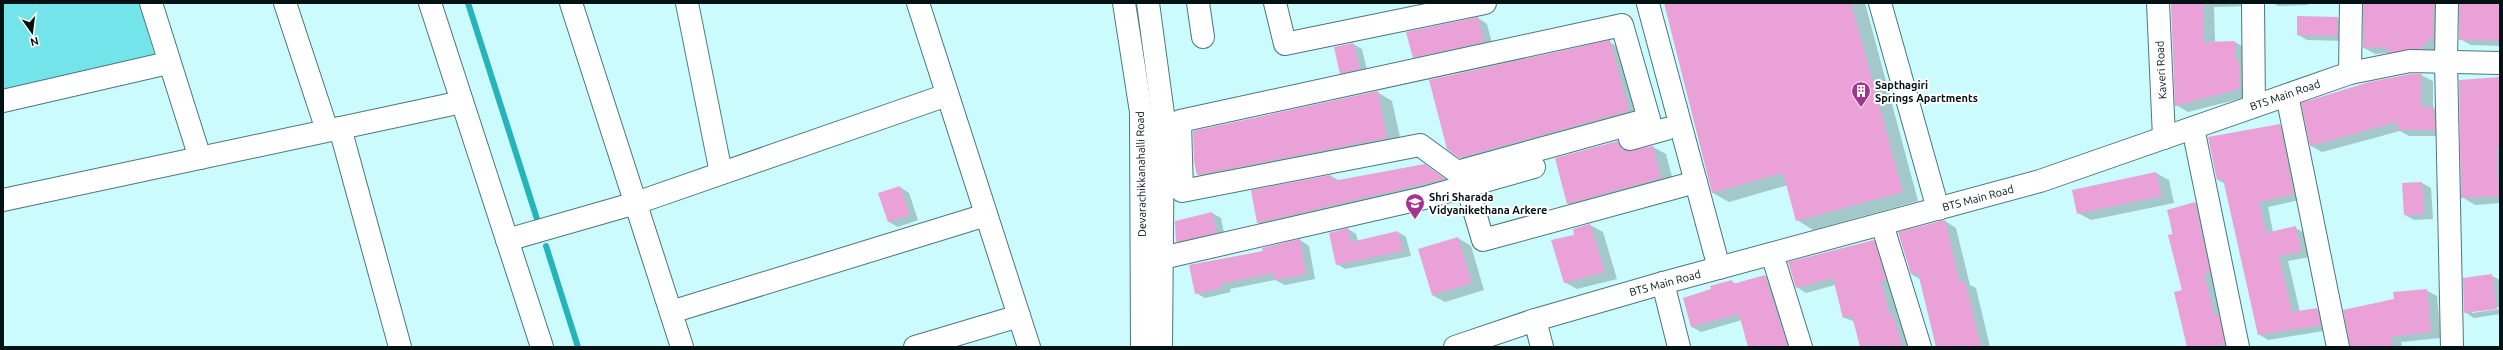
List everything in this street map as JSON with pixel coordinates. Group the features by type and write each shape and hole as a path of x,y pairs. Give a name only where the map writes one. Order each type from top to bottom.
{"street":[{"path":"151,3 168,63 200,158"},
{"path":"285,3 333,129 400,347"},
{"path":"430,3 542,347"},
{"path":"571,3 682,347"},
{"path":"687,3 721,173"},
{"path":"918,3 1029,347"},
{"name":"Devarachikkanahalli Road","path":"1124,3 1141,112 1142,347"},
{"name":"Devarachikkanahalli Road","path":"1148,3 1163,114 1172,157 1162,258 1161,347"},
{"path":"1198,3 1204,37"},
{"path":"1275,3 1285,44 1486,3"},
{"path":"1880,3 1938,209"},
{"name":"Kaveri Road","path":"2158,3 2164,138"},
{"path":"2254,3 2254,106"},
{"path":"2350,73 2351,3"},
{"path":"2447,3 2446,60 2452,347"},
{"path":"1648,4 1719,268"},
{"path":"1622,25 1649,119 1456,172 1420,145 1182,191 1172,157 1180,121 1622,25"},
{"name":"BTS Main Road","path":"1455,347 1535,320 1663,283 2040,181 2350,73 2410,61 2446,60 2500,63"},
{"path":"3,102 168,63"},
{"path":"507,240 636,203 947,95"},
{"path":"2287,95 2338,347"},
{"path":"3,200 462,102"},
{"path":"1162,258 1424,198 1666,128"},
{"path":"2193,128 2238,347"},
{"path":"1467,186 1483,240 1696,182"},
{"path":"671,312 986,214"},
{"path":"1882,224 1920,347"},
{"path":"1772,254 1801,347"},
{"path":"1663,283 1679,347"},
{"path":"915,347 1019,316"},
{"path":"1535,320 1542,347"}],"shaded area":[{"path":"3,3 140,3 155,57 3,92"}],"building":[{"path":"1664,3 1851,3 1903,192 1796,221 1783,173 1712,193"},
{"path":"2171,3 2203,3 2203,42 2235,41 2235,61 2239,61 2240,89 2175,106"},
{"path":"2363,3 2434,3 2434,39 2428,39 2428,45 2421,45 2421,49 2388,53 2388,47 2363,48"},
{"path":"2459,3 2500,3 2500,41 2459,40"},
{"path":"2297,16 2338,17 2338,36 2297,35"},
{"path":"1478,17 1484,42 1413,58 1406,32"},
{"path":"1610,40 1629,111 1459,158 1447,149 1429,80"},
{"path":"1353,43 1360,69 1340,74 1334,47"},
{"path":"2411,74 2422,74 2422,107 2434,107 2435,130 2397,130 2397,122 2310,146 2301,103 2369,82"},
{"path":"2500,77 2500,146 2497,146 2499,196 2461,198 2459,80"},
{"path":"1378,91 1387,138 1197,175 1194,161 1193,131"},
{"path":"2280,124 2294,194 2259,202 2266,233 2296,226 2301,252 2279,256 2292,312 2317,308 2321,325 2258,335 2223,179 2217,180 2208,137"},
{"path":"1618,141 1621,148 1627,151 1653,146 1661,178 1567,204 1555,158"},
{"path":"1425,164 1445,179 1257,223 1251,190 1331,175 1333,181"},
{"path":"2156,172 2162,196 2077,214 2072,190"},
{"path":"2422,182 2424,214 2404,215 2402,183"},
{"path":"900,186 910,215 888,222 878,193"},
{"path":"2195,202 2210,272 2204,274 2215,316 2219,315 2225,344 2209,347 2187,347 2174,292 2182,290 2168,235 2173,234 2167,210"},
{"path":"1212,212 1217,233 1176,242 1175,221"},
{"path":"1945,220 1960,282 1965,281 1981,347 1936,347 1918,273 1911,274 1898,232"},
{"path":"1590,224 1605,272 1564,283 1551,240 1574,235 1573,229"},
{"path":"1348,228 1351,242 1398,231 1403,251 1336,265 1329,233"},
{"path":"1458,237 1472,283 1432,295 1418,249"},
{"path":"1300,239 1306,274 1275,280 1273,273 1221,284 1222,288 1195,294 1189,265 1263,251 1262,248"},
{"path":"1874,240 1886,280 1881,282 1891,317 1894,316 1902,347 1860,347 1852,316 1843,318 1833,278 1796,288 1788,262"},
{"path":"2492,274 2497,309 2464,313 2463,278"},
{"path":"1765,275 1788,347 1748,347 1739,314 1691,327 1683,298 1711,289 1710,286 1732,280 1733,284"},
{"path":"2427,289 2431,332 2391,337 2393,347 2350,347 2343,310 2394,299 2393,292"}],"waterway":[{"path":"468,3 537,219"},
{"path":"546,246 578,347"}],"place":[{"name":"Sapthagiri Springs Apartments","path":"1861,108"},
{"name":"Shri Sharada Vidyanikethana Arkere","path":"1415,220"}]}
